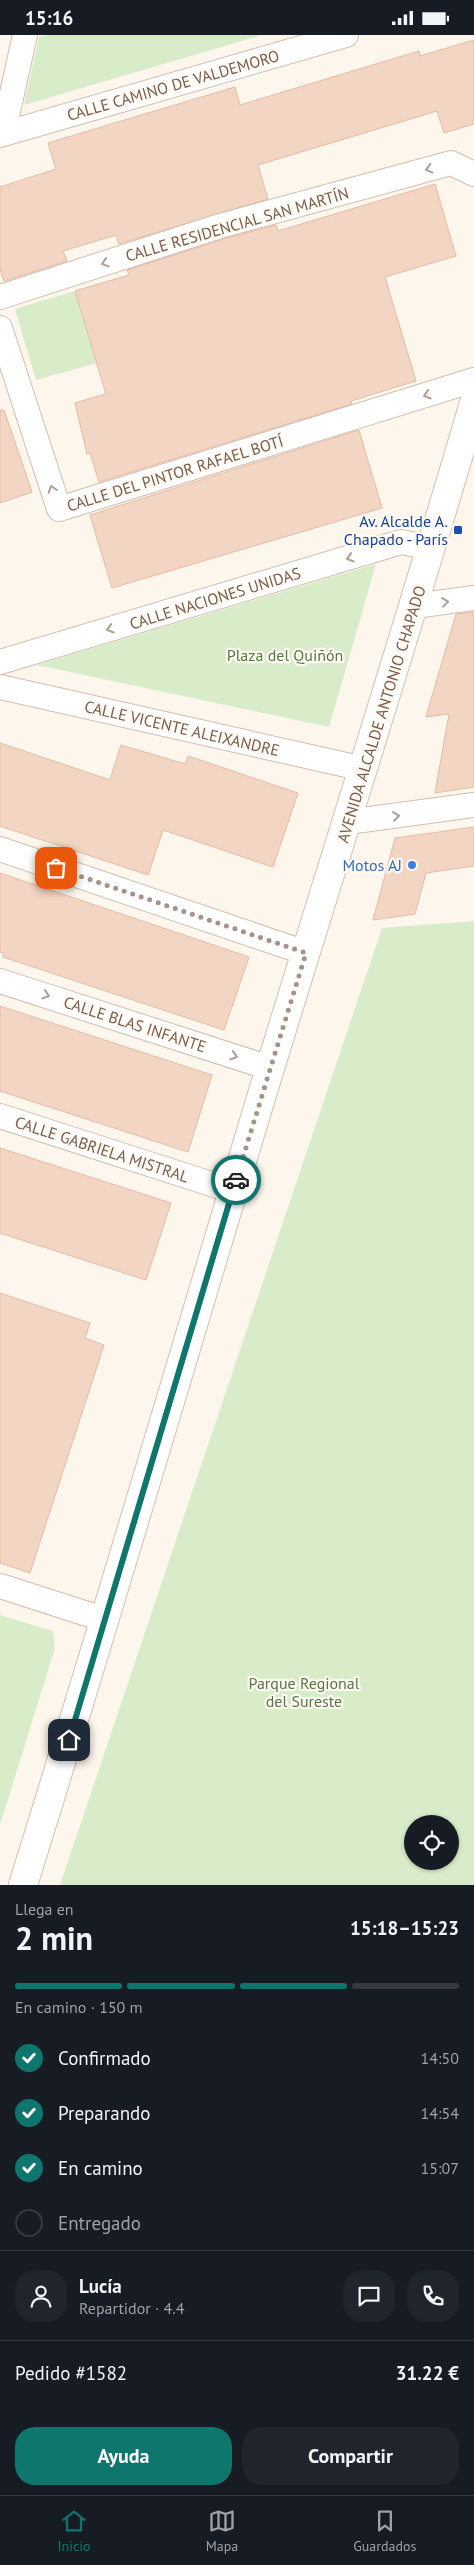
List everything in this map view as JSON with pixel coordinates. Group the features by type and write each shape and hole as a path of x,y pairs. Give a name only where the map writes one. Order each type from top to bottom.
{"main road":[{"name":"AVENIDA ALCALDE ANTONIO CHAPADO","path":"24,1885 106,1620 270,1067 415,606 474,403"}],"street":[{"path":"2,135 25,35"},
{"name":"CALLE CAMINO DE VALDEMORO","path":"2,135 332,37"},
{"name":"CALLE RESIDENCIAL SAN MARTÍN","path":"0,297 220,226 451,163 474,174"},
{"name":"CALLE DEL PINTOR RAFAEL BOTÍ","path":"0,328 59,509 474,380"},
{"name":"CALLE NACIONES UNIDAS","path":"0,662 401,542 431,548"},
{"path":"415,606 474,598"},
{"name":"CALLE VICENTE ALEIXANDRE","path":"0,687 364,769"},
{"path":"348,822 474,805"},
{"path":"0,849 306,953"},
{"name":"CALLE BLAS INFANTE","path":"0,981 270,1067"},
{"name":"CALLE GABRIELA MISTRAL","path":"0,1116 233,1191"},
{"path":"0,1585 106,1620"}],"green space":[{"path":"45,35 262,35 24,105 39,37"},
{"path":"75,291 97,363 36,380 15,309"},
{"name":"Plaza del Quiñón","path":"376,564 329,727 37,665"},
{"name":"Parque Regional del Sureste","path":"474,921 474,1885 60,1885 382,928"},
{"path":"0,1615 53,1631 55,1648 0,1825"}],"building":[{"path":"474,40 474,124 444,133 437,111 258,165 268,199 119,244 116,235 63,251 67,261 4,281 0,270 0,187 56,169 48,143 235,87 240,105 419,51 420,56"},
{"path":"435,184 456,256 385,277 416,381 351,401 352,404 99,482 90,453 87,454 75,403 106,394 75,291 129,275 127,270 224,239 276,225 278,231"},
{"path":"0,410 4,410 32,492 0,503"},
{"path":"359,430 382,508 112,588 90,515"},
{"path":"474,612 474,787 435,793 449,714 426,717 456,614"},
{"path":"0,743 110,780 121,745 185,764 188,756 298,793 273,867 163,830 148,875 0,826"},
{"path":"474,827 474,866 426,873 415,914 373,920 395,838"},
{"path":"0,873 249,957 224,1030 3,957 4,953 0,952"},
{"path":"0,1006 212,1075 188,1152 0,1091"},
{"path":"0,1148 171,1203 146,1280 0,1233"},
{"path":"0,1293 90,1323 85,1338 104,1345 30,1573 0,1563"}],"way so far":[{"path":"56,868 306,953 236,1180"}],"place":[{"name":"Av. Alcalde A. Chapado - París","path":"458,530"},
{"name":"Motos AJ","path":"412,865"}],"route":[{"path":"69,1740 236,1180"}]}
